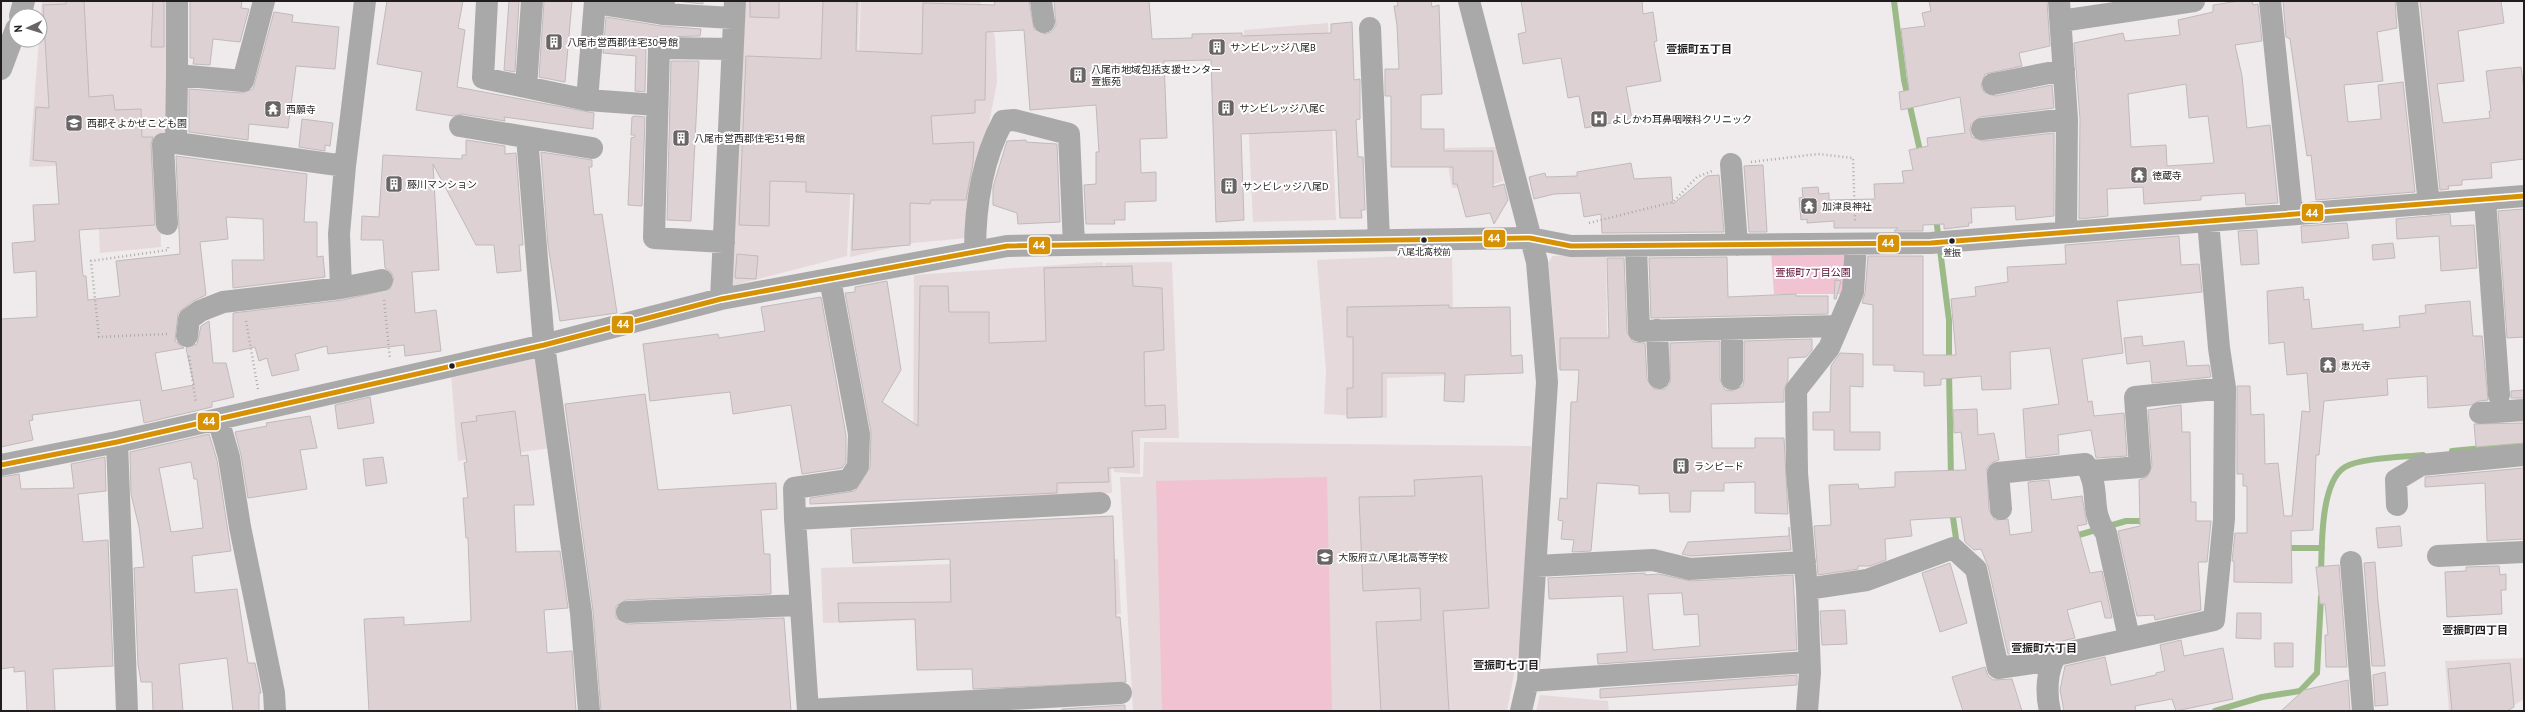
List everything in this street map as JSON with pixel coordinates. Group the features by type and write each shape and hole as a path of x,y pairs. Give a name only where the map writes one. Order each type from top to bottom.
{"street":[{"path":"176,143 177,1"},
{"path":"177,75 242,82 264,1"},
{"path":"487,1 483,78 587,100 658,105"},
{"path":"526,87 532,1"},
{"path":"1041,1 1044,22"},
{"path":"1468,1 1537,262 1547,382 1528,681 1521,711"},
{"path":"2270,1 2292,214"},
{"path":"2407,1 2429,204"},
{"path":"341,288 339,234 360,2"},
{"path":"587,100 595,2 663,8 734,9 721,299"},
{"path":"2066,231 2067,119 2060,11 2183,2"},
{"path":"1370,28 1364,73 1367,151 1379,240"},
{"path":"1,69 9,48"},
{"path":"724,242 654,238 659,48 732,49"},
{"path":"1993,84 2064,70"},
{"path":"1982,129 2067,119"},
{"path":"975,252 975,227 983,174 996,134 1003,121 1014,120 1069,134 1074,245"},
{"path":"460,126 592,148"},
{"path":"527,137 544,344 581,613 589,711"},
{"path":"167,224 164,144 176,143 345,166"},
{"path":"1731,164 1737,245"},
{"path":"1,465 117,442 544,344 721,299 1007,246 1530,238 1571,246 1939,243 2066,231 2208,222 2524,196"},
{"path":"2485,200 2500,395"},
{"path":"2050,711 2048,702 2050,671 2053,660 2057,655 2214,620 2221,548 2225,388 2219,348 2208,222"},
{"path":"1807,711 1809,662 1807,589 1797,473 1796,390 1829,348 1853,292 1856,244"},
{"path":"1636,246 1639,331 1838,326"},
{"path":"830,279 859,434 858,466 849,480 794,488 808,711 1121,693"},
{"path":"187,335 189,319 200,311 223,302 341,288 382,280"},
{"path":"1732,329 1732,379"},
{"path":"1657,330 1659,378"},
{"path":"2090,471 2140,467 2135,397 2225,388"},
{"path":"2480,413 2524,410"},
{"path":"209,421 229,457 240,527 274,693 275,711"},
{"path":"117,442 127,711"},
{"path":"2397,505 2396,480 2421,465 2524,455"},
{"path":"2001,509 1998,473 2085,464 2093,479 2097,522 2106,533 2129,638"},
{"path":"795,519 1100,504"},
{"path":"1807,589 1867,580 1953,548 1976,569 1998,668 2053,660"},
{"path":"2438,556 2524,552"},
{"path":"1536,566 1653,560 1690,569 1805,562"},
{"path":"2351,562 2363,711"},
{"path":"627,612 801,605"},
{"path":"1528,681 1809,662"}],"path":[{"path":"167,224 168,250 91,261 99,337 187,335 190,373 209,421"},
{"path":"382,280 392,378"},
{"path":"243,300 261,408"}],"shaded area":[{"path":"42,1 171,1 168,133 159,137 161,247 100,253 96,164 29,167 38,48 48,48 48,8 41,8"},
{"path":"745,1 860,1 847,256 731,286"},
{"path":"861,1 980,2 987,17 995,37 997,82 967,238 913,243 850,257"},
{"path":"1328,23 1336,220 1253,222 1244,30"},
{"path":"1496,147 1503,181 1485,187 1452,188 1445,148"},
{"path":"1452,254 1454,375 1387,378 1387,418 1324,414 1326,371 1317,260"},
{"path":"1606,254 1607,335 1622,335 1621,372 1558,369 1548,263 1553,256"},
{"path":"1103,262 1112,493 913,500 914,275"},
{"path":"1172,262 1179,438 1140,438 1140,474 1114,472 1105,263"},
{"path":"531,356 539,361 551,448 458,461 451,374"},
{"name":"大阪府立八尾北高等学校","path":"1144,442 1531,446 1521,637 1507,711 1133,711 1120,477 1143,477"},
{"path":"1118,559 1121,614 823,623 821,568"},
{"path":"2524,658 2524,699 2505,711 2449,711 2445,661"},
{"path":"1540,695 1608,701 1609,711 1536,711"}],"green space":[{"name":"萱振町7丁目公園","path":"1849,249 1843,294 1774,294 1771,252"},
{"path":"1327,477 1332,711 1162,711 1156,481"}],"building":[{"path":"66,1 84,1 89,97 113,95 115,110 141,109 142,137 153,137 151,145 155,225 79,230 83,276 86,276 88,300 120,296 116,261 180,254 176,156 307,174 304,222 317,222 317,257 323,256 325,277 233,288 232,260 264,260 263,219 226,217 228,239 200,242 206,295 193,301 178,313 175,341 184,348 155,353 162,391 194,385 186,348 197,344 201,326 209,321 213,363 226,363 234,397 212,402 212,407 144,423 140,400 32,415 33,420 29,421 33,440 1,447 1,319 37,317 36,271 14,273 12,243 35,241 33,205 59,204 56,162 33,160 36,107 49,108 46,48 48,48 48,8 43,8 43,5 66,4"},
{"path":"153,1 164,1 164,47 151,47"},
{"path":"190,1 242,1 241,8 249,9 240,42 213,39 210,65 193,64 194,58 190,58"},
{"path":"387,1 463,1 458,28 465,30 457,87 594,113 593,129 504,117 505,121 462,114 453,116 416,110 422,72 377,64"},
{"path":"509,1 519,1 515,72 504,70"},
{"name":"八尾市営西郡住宅30号館","path":"544,1 572,1 565,82 539,77"},
{"path":"676,1 703,1 703,4"},
{"path":"750,1 779,1 779,18 750,17"},
{"path":"823,1 857,2 856,51 922,54 923,3 995,5 994,1 1029,1 1034,29 1045,34 1051,32 1056,26 1054,1 1149,1 1152,39 1192,38 1192,34 1242,33 1242,36 1331,33 1331,24 1352,22 1354,80 1360,79 1360,119 1356,120 1358,157 1363,157 1365,210 1361,210 1362,218 1340,218 1336,130 1241,134 1244,220 1216,222 1211,60 1164,61 1167,138 1140,139 1141,173 1156,172 1156,201 1125,202 1125,220 1114,220 1115,224 1086,224 1084,185 1096,184 1096,152 1099,152 1096,105 1030,110 1024,30 986,32 985,100 975,100 975,113 931,116 933,144 974,142 973,163 966,200 931,200 930,204 910,203 910,245 852,250 854,194 806,192 806,182 770,181 769,226 739,225 746,56 821,59"},
{"path":"1397,1 1431,1 1432,7 1439,5 1442,94 1421,95 1421,129 1444,129 1444,151 1493,151 1493,187 1504,184 1508,200 1494,224 1490,213 1466,217 1457,184 1453,184 1453,167 1391,167 1391,96 1385,96 1385,69 1399,69 1397,25 1394,6 1398,6"},
{"path":"1521,1 1642,1 1643,14 1653,12 1657,41 1654,42 1661,81 1626,87 1632,119 1585,128 1579,96 1568,98 1561,58 1523,64 1518,34 1526,32"},
{"path":"1929,1 2047,1 2050,46 2019,53 2022,66 1985,74 1981,86 1984,92 1995,96 2052,85 2054,108 1980,117 1971,124 1970,130 1972,137 1983,141 2054,133 2054,216 2016,220 2015,206 1971,208 1972,223 1968,223 1969,226 1944,229 1944,224 1923,225 1923,231 1894,231 1898,228 1834,228 1834,221 1807,223 1807,219 1801,220 1799,198 1803,197 1802,188 1818,187 1819,194 1829,193 1829,200 1875,199 1874,184 1904,183 1902,171 1913,170 1909,150 1928,146 1927,138 1965,133 1960,97 1901,110 1899,92 1909,90 1901,29 1925,26 1922,13 1931,11"},
{"path":"2239,1 2252,1 2253,5 2258,4 2262,41 2235,45 2242,76 2247,128 2270,125 2278,203 2246,205 2245,193 2201,196 2201,200 2144,204 2143,187 2107,189 2108,216 2079,219 2080,119 2074,43 2123,33 2125,41 2180,35 2178,20 2213,12 2213,5","holes":["2186,84 2189,118 2208,116 2214,163 2167,166 2166,145 2131,147 2128,94"]},
{"path":"2283,1 2395,1 2397,28 2377,32 2383,81 2344,85 2348,122 2381,119 2378,85 2403,82 2415,192 2316,200 2311,155 2307,156 2290,39 2286,37"},
{"path":"2420,1 2501,1 2504,23 2458,31 2464,81 2437,84 2443,123 2490,118 2489,111 2491,111 2486,71 2521,67 2524,89 2524,159 2491,163 2492,178 2462,180 2462,185 2448,186 2449,189 2440,190"},
{"path":"274,12 293,15 292,22 339,27 335,69 296,66 288,128 249,124 248,140 189,132 189,89 242,93 253,89"},
{"path":"606,17 661,26 701,29 700,36 653,37 646,48 645,92 635,91 636,56 603,53"},
{"name":"八尾市営西郡住宅31号館","path":"671,61 699,61 691,221 667,220"},
{"path":"632,117 645,117 642,206 628,205 631,138 635,137 635,135 631,135"},
{"path":"302,119 333,123 330,146 325,145 325,151 299,147"},
{"path":"466,140 505,146 505,154 516,153 523,245 519,245 521,271 497,273 494,245 476,245 433,164 439,270 412,272 415,313 436,310 441,351 405,356 404,345 328,354 327,346 295,354 299,370 272,376 267,358 259,361 255,347 233,352 233,313 343,300 390,289 394,278 391,272 385,268 383,240 361,240 362,216 379,217 383,155 462,159 462,155 466,155"},
{"path":"1026,140 1026,142 1057,144 1060,222 1018,224 1017,213 993,205 993,187 1007,141"},
{"path":"541,152 592,160 592,167 589,167 594,215 602,214 617,313 560,321 548,245"},
{"path":"1631,163 1634,179 1671,177 1673,204 1707,176 1719,175 1724,232 1602,233 1601,214 1584,217 1580,193 1554,194 1534,199 1529,177 1545,173 1546,177 1577,176 1577,172"},
{"path":"1763,165 1767,232 1749,232 1744,166"},
{"path":"2524,209 2524,337 2507,338 2498,211"},
{"path":"2450,214 2451,226 2474,225 2477,268 2441,271 2439,236 2397,239 2396,219"},
{"path":"2347,223 2349,238 2302,243 2301,226"},
{"path":"2257,230 2259,264 2241,265 2238,231"},
{"path":"2179,236 2181,265 2199,264 2202,292 2117,301 2123,353 2082,359 2088,402 2092,401 2094,416 2124,413 2127,456 2096,458 2091,430 2058,435 2059,454 2026,458 2023,409 2059,404 2050,348 2010,352 2011,389 1982,390 1981,376 1941,379 1941,385 1924,386 1924,372 1894,371 1894,365 1873,365 1873,305 1862,303 1865,293 1868,256 1923,256 1923,355 1956,355 1951,299 1976,296 1975,287 2008,282 2007,267 2066,264 2065,245"},
{"path":"2393,243 2395,258 2373,260 2372,245"},
{"path":"737,254 758,256 756,279 735,278"},
{"path":"1727,257 1728,297 1796,294 1796,296 1828,296 1828,314 1651,318 1649,258"},
{"path":"1607,258 1624,258 1627,332 1633,342 1645,343 1647,379 1654,389 1665,389 1670,383 1670,343 1720,341 1720,379 1725,390 1732,391 1743,386 1744,341 1812,339 1812,350 1806,357 1788,358 1788,380 1784,390 1784,402 1711,404 1712,448 1755,448 1755,438 1784,438 1788,514 1755,513 1755,482 1724,483 1724,491 1691,491 1690,512 1670,512 1669,493 1639,494 1639,486 1597,483 1591,551 1572,552 1574,540 1561,539 1563,521 1558,520 1560,498 1567,499 1571,402 1577,402 1579,370 1560,370 1560,338 1609,338"},
{"path":"1132,266 1133,286 1162,288 1164,350 1144,352 1145,406 1165,405 1166,429 1132,431 1134,467 1108,468 1109,482 1057,483 1057,493 810,504 810,498 855,491 870,467 871,432 845,293 855,292 855,287 887,281 901,370 882,402 918,426 920,286 948,286 949,312 989,312 989,343 1046,341 1044,268"},
{"path":"1835,280 1841,281 1836,299 1834,299"},
{"path":"2303,287 2304,300 2309,299 2312,329 2363,324 2363,331 2400,327 2399,316 2426,313 2425,305 2470,301 2473,336 2482,336 2488,400 2479,401 2471,405 2428,408 2427,376 2387,379 2388,395 2324,401 2319,455 2316,455 2313,530 2291,531 2292,583 2234,582 2234,561 2232,561 2235,533 2247,533 2247,486 2243,486 2243,474 2237,474 2237,386 2250,386 2251,415 2264,414 2265,464 2278,463 2284,516 2292,516 2302,411 2310,412 2307,373 2287,375 2284,342 2269,344 2267,291"},
{"path":"821,297 846,435 846,462 842,468 802,474 791,405 733,414 730,392 650,401 643,344 718,334 719,338 765,331 761,307"},
{"path":"1449,305 1449,308 1510,307 1511,356 1522,355 1523,373 1465,375 1464,402 1444,401 1445,373 1382,373 1382,417 1347,418 1347,388 1353,388 1353,337 1347,337 1347,307"},
{"path":"2142,336 2143,346 2184,341 2187,366 2209,365 2211,377 2152,383 2150,361 2127,364 2124,338"},
{"path":"1840,353 1863,354 1863,387 1850,386 1850,432 1880,432 1880,450 1834,450 1834,430 1813,430 1813,412 1830,412 1831,366"},
{"path":"2524,390 2524,398 2511,398 2511,391"},
{"path":"645,394 658,490 776,483 777,509 761,510 764,554 770,554 771,594 626,600 616,606 616,618 628,624 784,618 791,711 601,711 593,611 565,404"},
{"path":"370,397 374,423 338,429 335,405"},
{"path":"2181,405 2182,432 2190,432 2191,502 2196,502 2196,521 2211,521 2207,562 2198,562 2201,610 2155,620 2154,615 2137,616 2118,531 2140,526 2139,480 2147,477 2152,466 2148,410"},
{"path":"1977,409 1978,435 1994,433 1999,460 1991,463 1987,468 1989,510 1995,520 2008,519 2010,535 2032,532 2028,482 2049,480 2052,500 2082,496 2087,524 2077,526 2090,573 2102,571 2112,618 2105,618 2101,601 2067,610 2075,638 2054,643 2046,648 2008,654 1988,566 1981,549 1974,550 1965,542 1961,517 1910,520 1912,536 1885,539 1886,560 1870,566 1858,566 1858,569 1818,575 1814,526 1831,525 1829,485 1858,484 1859,489 1895,487 1895,472 1966,470 1961,432 1954,433 1953,410"},
{"path":"515,411 521,456 528,455 534,505 514,505 516,552 560,551 568,608 544,610 547,653 572,651 576,711 369,711 364,619 404,617 404,625 471,621 468,538 466,538 463,498 468,498 464,463 467,462 461,423 477,421 476,416"},
{"path":"310,416 317,448 300,450 307,489 248,498 241,455 235,432 267,426 266,423"},
{"path":"2524,423 2524,443 2476,447 2474,424"},
{"path":"209,434 217,460 231,551 192,556 195,593 237,589 248,663 255,663 261,693 259,693 259,711 233,711 227,658 179,664 183,711 153,711 152,682 141,682 138,664 134,568 144,567 139,527 131,494 130,452","holes":["191,462 194,479 197,479 203,528 171,532 159,468"]},
{"path":"105,457 106,491 78,494 83,542 108,540 113,666 53,669 55,711 27,711 25,671 14,672 14,667 1,669 1,477 19,474 21,489 74,488 71,464"},
{"path":"383,457 387,483 366,486 363,459"},
{"path":"2524,468 2524,539 2487,541 2485,483 2425,487 2425,477"},
{"path":"1482,476 1489,608 1443,611 1449,711 1381,711 1376,622 1421,620 1420,588 1363,591 1359,497 1415,496 1414,480"},
{"path":"1113,516 1116,617 1120,617 1126,682 973,689 972,669 917,670 915,619 839,622 838,603 951,602 950,559 853,563 851,529"},
{"path":"2400,526 2402,546 2378,548 2376,528"},
{"path":"1789,527 1791,550 1691,556 1682,554 1688,542 1789,536"},
{"path":"2375,562 2385,666 2372,666 2364,563"},
{"path":"1950,563 1967,623 1940,632 1922,573"},
{"path":"2339,565 2347,667 2326,667 2325,635 2328,635 2325,604 2320,604 2316,567"},
{"path":"2499,566 2500,575 2506,574 2506,590 2501,590 2502,614 2447,617 2445,572 2466,571 2466,567"},
{"path":"1645,573 1645,575 1659,574 1691,581 1793,575 1797,650 1598,664 1597,654 1627,652 1623,596 1549,599 1548,578","holes":["1682,593 1684,615 1698,614 1700,646 1653,650 1648,594"]},
{"path":"1845,610 1847,644 1822,645 1820,611"},
{"path":"2237,613 2261,613 2261,639 2236,638"},
{"path":"2181,640 2184,656 2223,648 2233,699 2176,711 2172,699 2135,706 2136,711 2064,711 2060,690 2065,666 2105,657 2111,685 2156,675 2156,673 2165,671 2160,645"},
{"path":"2274,643 2293,643 2293,667 2275,667"},
{"path":"2510,663 2514,707 2507,711 2452,711 2448,669"},
{"path":"1985,667 1988,676 1993,680 2012,679 2022,711 1963,711 1952,677"},
{"path":"2385,672 2388,705 2375,706 2373,675"},
{"path":"1797,675 1797,685 1600,698 1600,689"},
{"path":"2348,680 2350,711 2281,711 2304,690"},
{"path":"1125,705 1125,711 1062,711 1062,709"}],"waterway":[{"path":"1894,1 1904,80 1921,155"},
{"path":"1936,218 1949,320 1949,362"},
{"path":"1949,371 1951,478"},
{"path":"2452,451 2524,444"},
{"path":"2321,574 2324,516 2331,486 2337,475 2345,467 2352,464 2382,458 2423,455"},
{"path":"1952,511 1957,545"},
{"path":"2072,537 2126,521 2146,521"},
{"path":"2285,548 2322,548"},
{"path":"2215,711 2262,697 2300,691 2317,673 2321,597"}],"transit line":[{"name":"44","path":"1,465 117,442 544,345 721,299 1007,246 1530,238 1571,246 1931,243 2524,196"}],"place":[{"name":"八尾市営西郡住宅30号館","path":"554,42"},
{"name":"サンビレッジ八尾B","path":"1217,47"},
{"name":"八尾市地域包括支援センター 萱振苑","path":"1078,75"},
{"name":"サンビレッジ八尾C","path":"1226,108"},
{"name":"西願寺","path":"273,109"},
{"name":"よしかわ耳鼻咽喉科クリニック","path":"1599,119"},
{"name":"西郡そよかぜこども園","path":"74,123"},
{"name":"八尾市営西郡住宅31号館","path":"681,138"},
{"name":"徳蔵寺","path":"2139,175"},
{"name":"藤川マンション","path":"394,184"},
{"name":"サンビレッジ八尾D","path":"1229,186"},
{"name":"加津良神社","path":"1809,206"},
{"name":"八尾北高校前","path":"1424,240"},
{"name":"萱振","path":"1952,241"},
{"name":"恵光寺","path":"2328,365"},
{"name":"ランピード","path":"1681,466"},
{"name":"大阪府立八尾北高等学校","path":"1325,557"}],"district":[{"name":"萱振町五丁目","path":"1699,49"},
{"name":"萱振町四丁目","path":"2475,630"},
{"name":"萱振町六丁目","path":"2044,648"},
{"name":"萱振町七丁目","path":"1506,665"}]}
